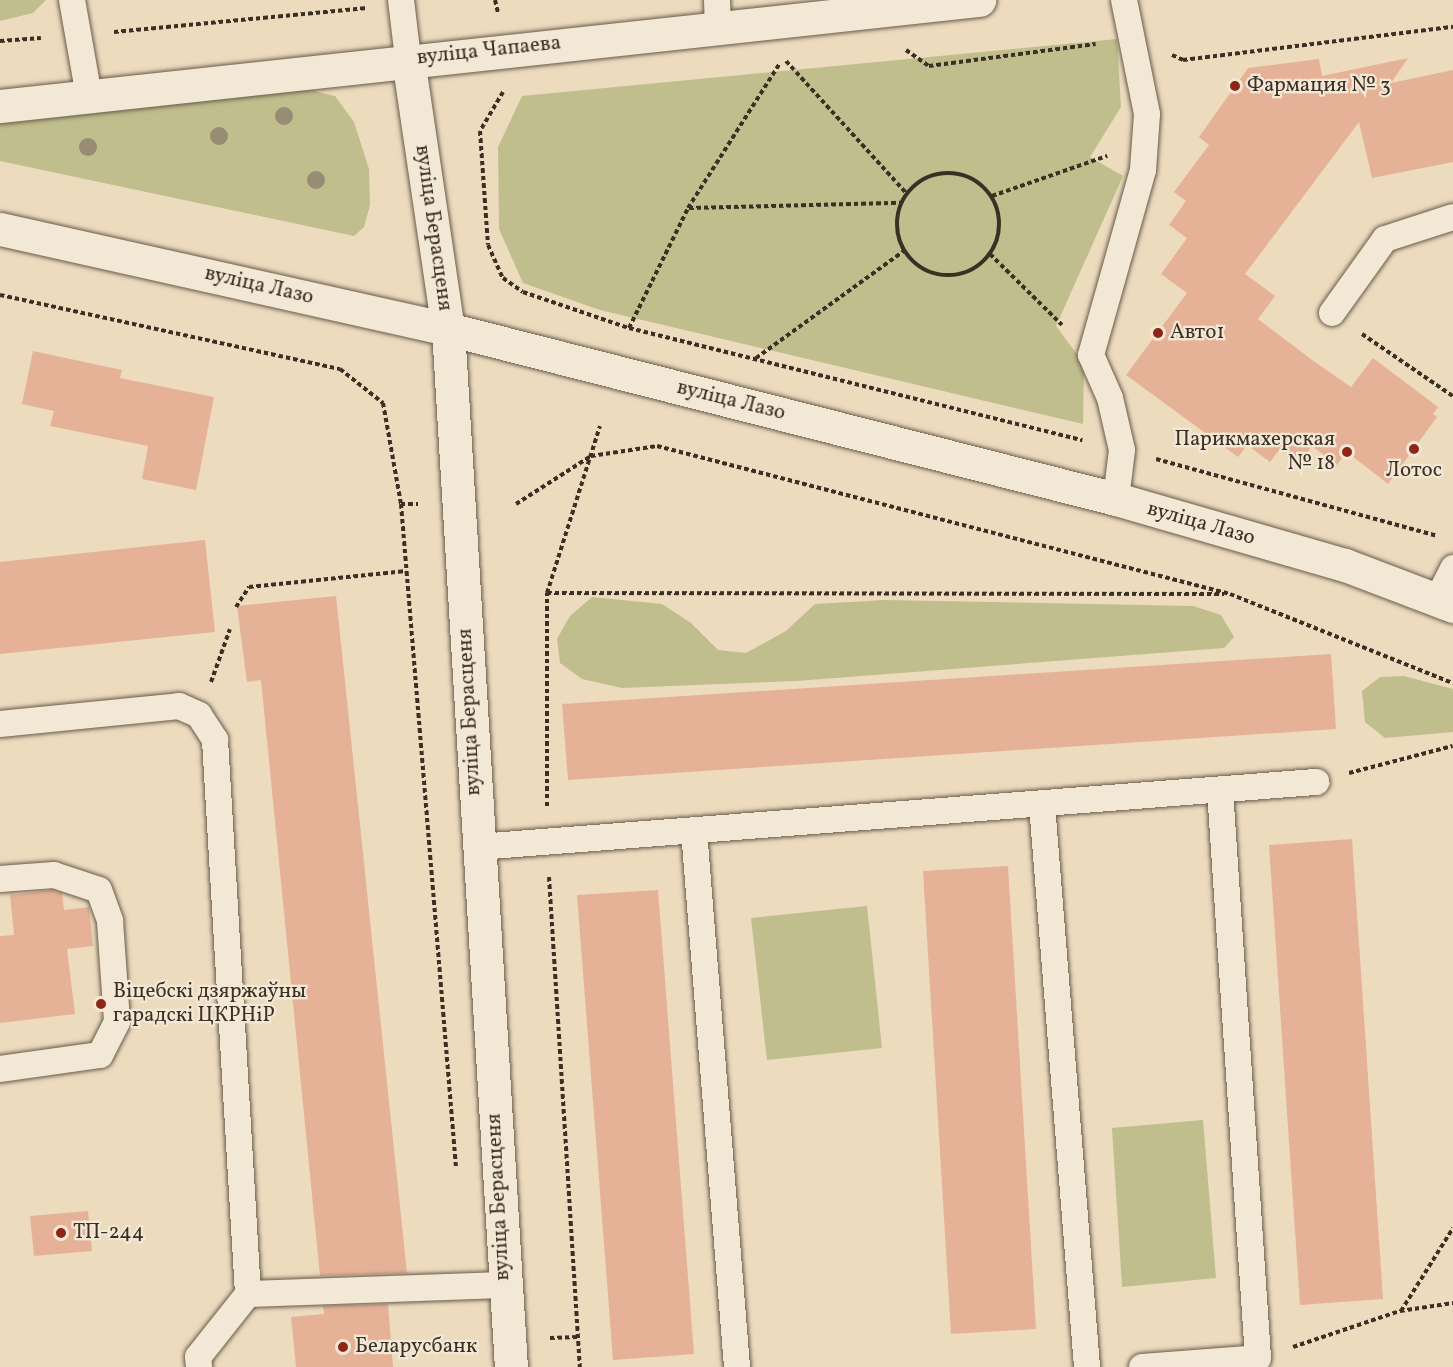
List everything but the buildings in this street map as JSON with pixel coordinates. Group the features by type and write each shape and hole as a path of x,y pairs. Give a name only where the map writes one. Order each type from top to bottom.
{"street":[{"name":"вуліца Чапаева","path":"0,106 408,59 717,14 979,0"},
{"name":"вуліца Берасценя","path":"408,59 448,329 504,1285 511,1367"},
{"name":"вуліца Лазо","path":"0,229 448,329 1116,499 1345,565 1445,603"}],"lane":[{"path":"72,0 89,96"},
{"path":"1116,499 1122,450 1110,398 1091,355 1143,170 1147,114 1135,39 1124,0"},
{"path":"401,2 408,59"},
{"path":"1332,312 1385,239 1453,217"},
{"path":"1445,603 1453,568"},
{"path":"0,724 178,706 199,715 215,740 248,1294 198,1357 199,1367"},
{"path":"478,847 1316,782"},
{"path":"1142,1367 1258,1358 1220,791"},
{"path":"1042,805 1087,1367"},
{"path":"694,831 738,1367"},
{"path":"0,879 54,875 99,890 110,921 117,1022 100,1055 0,1069"},
{"path":"248,1294 504,1285"}],"path":[{"path":"0,41 79,36 401,2"},
{"path":"903,47 929,66 1135,39 1183,60 1453,27"},
{"path":"629,328 688,208 788,49"},
{"path":"771,59 795,57"},
{"path":"783,58 906,194"},
{"path":"992,196 1111,154 1147,114 1183,60"},
{"path":"509,83 480,131 488,244 503,278 523,292 629,328 1122,450 1445,539"},
{"path":"950,172 978,182 992,196 999,225 990,254 975,267 946,275 927,271 904,251 896,222 901,203 906,194 929,175 950,172"},
{"path":"688,208 901,203"},
{"path":"755,359 904,251"},
{"path":"990,254 1091,355"},
{"path":"0,295 340,369 383,403 401,504 456,1180"},
{"path":"1332,312 1453,396"},
{"path":"580,1367 547,842 547,592 600,426"},
{"path":"516,504 591,456 657,446 1230,594 1453,683"},
{"path":"401,504 420,504"},
{"path":"236,607 249,586 406,571"},
{"path":"547,592 1230,594"},
{"path":"199,715 230,630"},
{"path":"1316,782 1453,746"},
{"path":"1400,1311 1453,1228"},
{"path":"1258,1358 1400,1311 1453,1303"},
{"path":"549,1338 578,1337"}],"shaded area":[{"path":"0,0 46,0 33,13 0,21"},
{"path":"1117,39 1121,107 1090,157 1123,176 1056,326 1084,364 1083,424 600,310 523,283 499,229 498,147 522,96"},
{"path":"306,89 335,96 354,122 369,169 370,205 364,227 354,236 0,161 0,124"},
{"path":"592,597 662,604 691,623 718,650 746,653 786,631 815,604 884,600 1193,606 1221,615 1234,637 1224,648 796,681 622,688 582,679 560,663 557,639 570,616"},
{"path":"1404,676 1453,689 1453,732 1385,738 1365,722 1362,691 1380,677"},
{"path":"867,906 882,1048 767,1060 751,918"},
{"path":"1203,1120 1216,1278 1122,1287 1112,1128"}],"place":[{"name":"Фармация № 3","path":"1235,86"},
{"name":"Авто1","path":"1158,333"},
{"name":"Лотос","path":"1414,449"},
{"name":"Парикмахерская № 18","path":"1347,452"},
{"name":"Віцебскі дзяржаўны гарадскі ЦКРНіР","path":"101,1004"},
{"name":"ТП-244","path":"61,1233"},
{"name":"Беларусбанк","path":"343,1347"}]}
